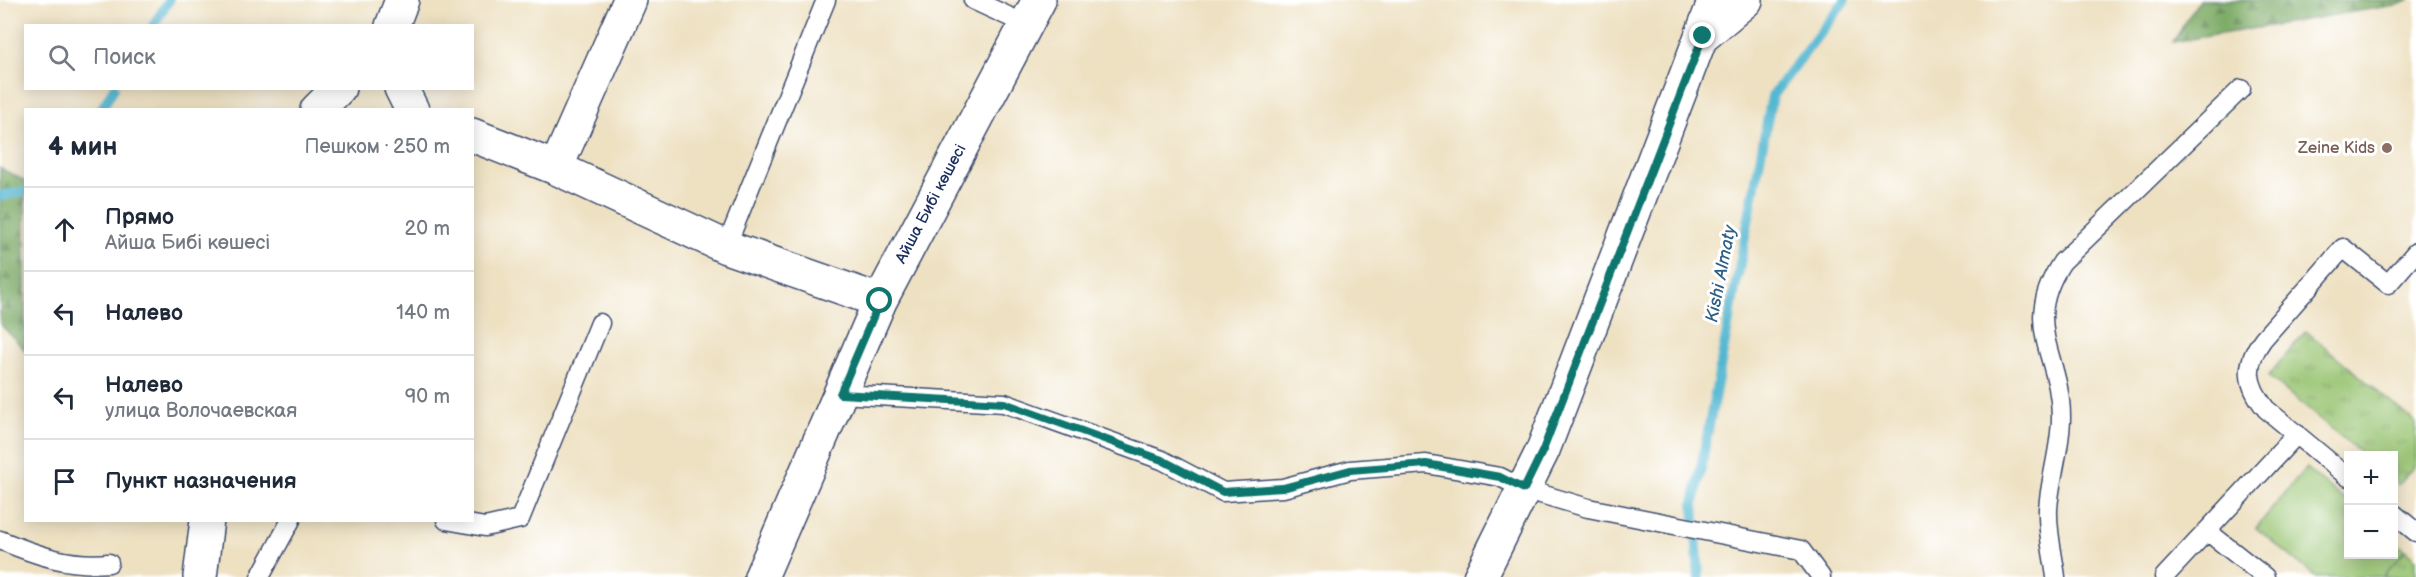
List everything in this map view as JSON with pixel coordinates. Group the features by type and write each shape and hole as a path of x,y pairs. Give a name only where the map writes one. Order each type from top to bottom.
{"street":[{"path":"393,24 402,0"},
{"path":"556,168 630,0"},
{"path":"1480,577 1543,450 1715,0"},
{"path":"1703,36 1746,0"},
{"name":"Айша Бибі көшесі","path":"761,577 880,301 1032,12"},
{"path":"319,108 337,90"},
{"path":"401,90 411,108"},
{"path":"474,136 556,168 726,247 880,301"},
{"path":"200,577 207,522"}],"lane":[{"path":"726,247 826,0"},
{"path":"974,0 1032,12"},
{"path":"2056,577 2048,530 2048,507 2059,443 2061,416 2058,392 2042,327 2044,299 2051,279 2062,262 2241,89"},
{"path":"2344,473 2266,409 2257,398 2251,386 2249,371 2253,352 2343,248 2388,284 2416,252"},
{"path":"457,522 485,527 520,519 600,322"},
{"path":"840,394 1004,403 1162,460 1223,492 1283,488 1350,470 1426,464 1500,477 1524,489 1588,508 1801,550 1821,577"},
{"path":"2164,577 2297,434"},
{"path":"2398,517 2416,532"},
{"path":"260,577 290,522"},
{"path":"2206,531 2265,577"},
{"path":"0,540 41,557 87,565 109,563"}],"green space":[{"path":"2199,0 2410,0 2401,4 2173,42"},
{"path":"0,168 24,180 24,349 0,324"},
{"path":"2306,331 2416,423 2416,464 2398,485 2398,451 2358,451 2268,376"},
{"path":"2306,468 2344,500 2344,559 2397,559 2382,577 2316,577 2256,528"},
{"path":"2398,544 2405,550 2398,558"},
{"path":"2405,550 2416,559 2416,577 2382,577"}],"waterway":[{"path":"154,24 169,0"},
{"name":"Kіshі Almaty","path":"1699,577 1694,504 1772,96 1845,0"},
{"path":"102,108 113,90"},
{"path":"0,196 24,191"}],"place":[{"name":"Zeine Kids","path":"2387,148"}],"route":[{"path":"880,301 840,394 1004,403 1162,460 1223,492 1283,488 1350,470 1426,464 1500,477 1524,489 1543,450 1703,36"}]}
